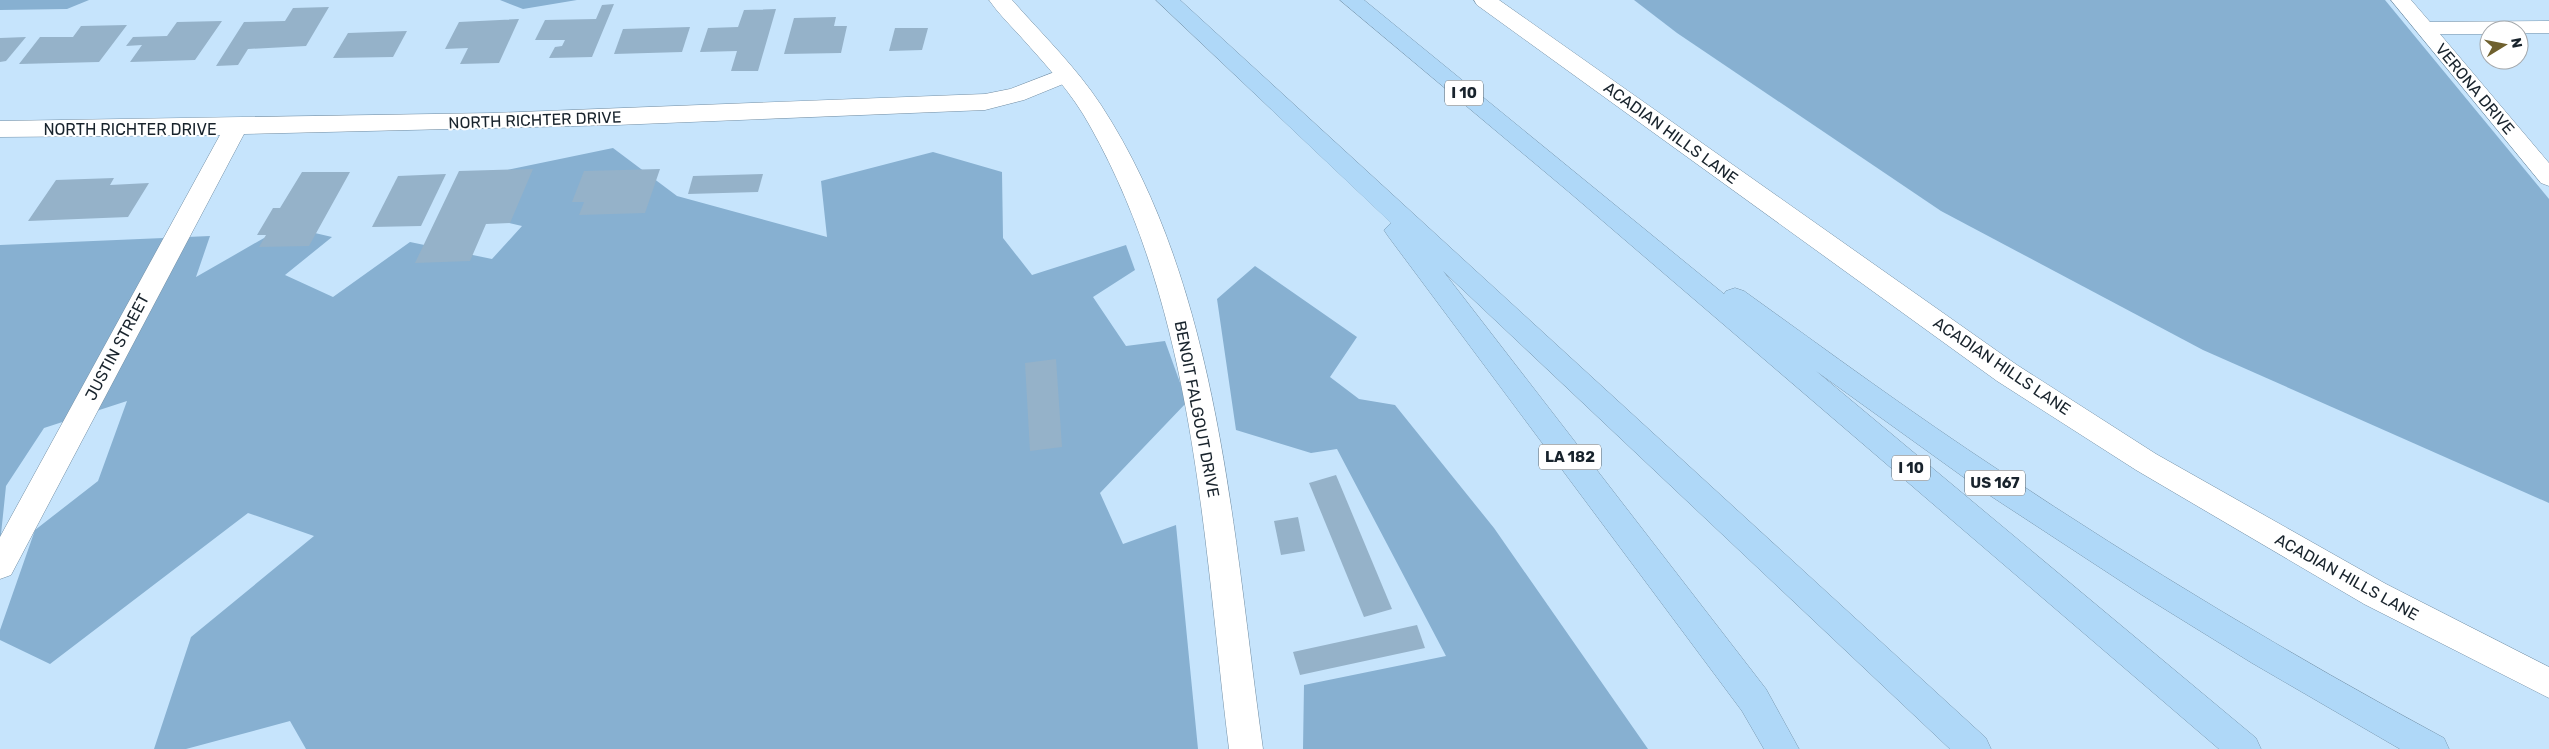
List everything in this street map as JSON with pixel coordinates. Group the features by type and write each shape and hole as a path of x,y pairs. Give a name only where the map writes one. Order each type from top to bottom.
{"highway":[{"path":"1167,0 1974,749"},
{"name":"I 10","path":"1351,0 1578,186 2244,749"},
{"name":"LA 182","path":"1350,170 1754,700 1782,749"},
{"name":"US 167","path":"1578,186 1989,479 2159,590 2348,704 2432,749"}],"street":[{"name":"BENOIT FALGOUT DRIVE","path":"1000,0 1065,75 1101,124 1141,200 1170,278 1186,340 1209,464 1246,749"},
{"name":"ACADIAN HILLS LANE","path":"1485,0 2007,373 2130,452 2247,523 2375,594 2549,683"},
{"name":"NORTH RICHTER DRIVE","path":"0,129 235,129 669,117 985,102 1016,95 1065,75"},
{"name":"JUSTIN STREET","path":"0,566 235,129"}],"lane":[{"name":"VERONA DRIVE","path":"2401,0 2549,178"},
{"path":"2424,28 2549,27"}],"shaded area":[{"path":"0,0 89,0 67,9 0,10"},
{"path":"500,0 577,0 523,9"},
{"path":"1634,0 2385,0 2549,199 2549,503 2203,350 1941,211 1677,33"},
{"path":"613,148 677,196 827,237 821,181 933,152 1002,172 1003,238 1032,275 1126,245 1135,270 1093,297 1126,346 1165,341 1187,402 1100,493 1123,544 1176,525 1198,749 306,749 290,721 186,749 154,749 191,637 314,536 248,513 50,664 0,640 0,630 35,530 98,481 127,401 44,428 6,486 0,544 0,245 210,236 196,277 285,226 332,237 285,275 333,297 410,242 492,259 522,226 470,214 488,174"},
{"path":"1255,266 1357,337 1330,377 1359,399 1395,405 1494,528 1648,749 1303,749 1304,685 1446,656 1337,449 1311,453 1236,430 1217,299"}],"building":[{"path":"614,4 592,57 549,58 555,47 562,46 565,40 535,40 545,20 596,19 602,5"},
{"path":"329,7 306,46 248,49 238,65 216,66 244,22 285,21 293,8"},
{"path":"776,9 758,71 731,71 737,51 700,52 708,28 738,27 744,10"},
{"path":"836,17 834,26 847,26 841,53 784,54 794,18"},
{"path":"519,19 499,63 460,64 468,48 445,49 459,22"},
{"path":"222,21 195,60 130,62 142,45 126,46 133,37 167,36 177,22"},
{"path":"127,25 99,62 19,64 40,37 73,37 81,26"},
{"path":"690,27 682,52 614,54 623,29"},
{"path":"895,28 928,28 922,50 889,51"},
{"path":"407,31 393,57 333,58 348,33"},
{"path":"26,37 6,61 0,62 0,38"},
{"path":"533,169 510,223 486,224 470,261 415,263 459,171"},
{"path":"660,169 645,213 579,215 584,202 572,202 584,171"},
{"path":"302,172 350,172 309,246 259,247 266,235 257,235 273,208 280,208"},
{"path":"446,174 421,226 372,227 398,176"},
{"path":"763,174 758,192 688,194 693,176"},
{"path":"114,178 110,185 149,183 128,217 28,221 56,180"},
{"path":"1056,359 1062,447 1030,451 1025,363"},
{"path":"1336,475 1392,609 1364,617 1309,483"},
{"path":"1298,517 1305,551 1281,555 1274,521"},
{"path":"1417,625 1425,648 1300,675 1293,652"}]}
